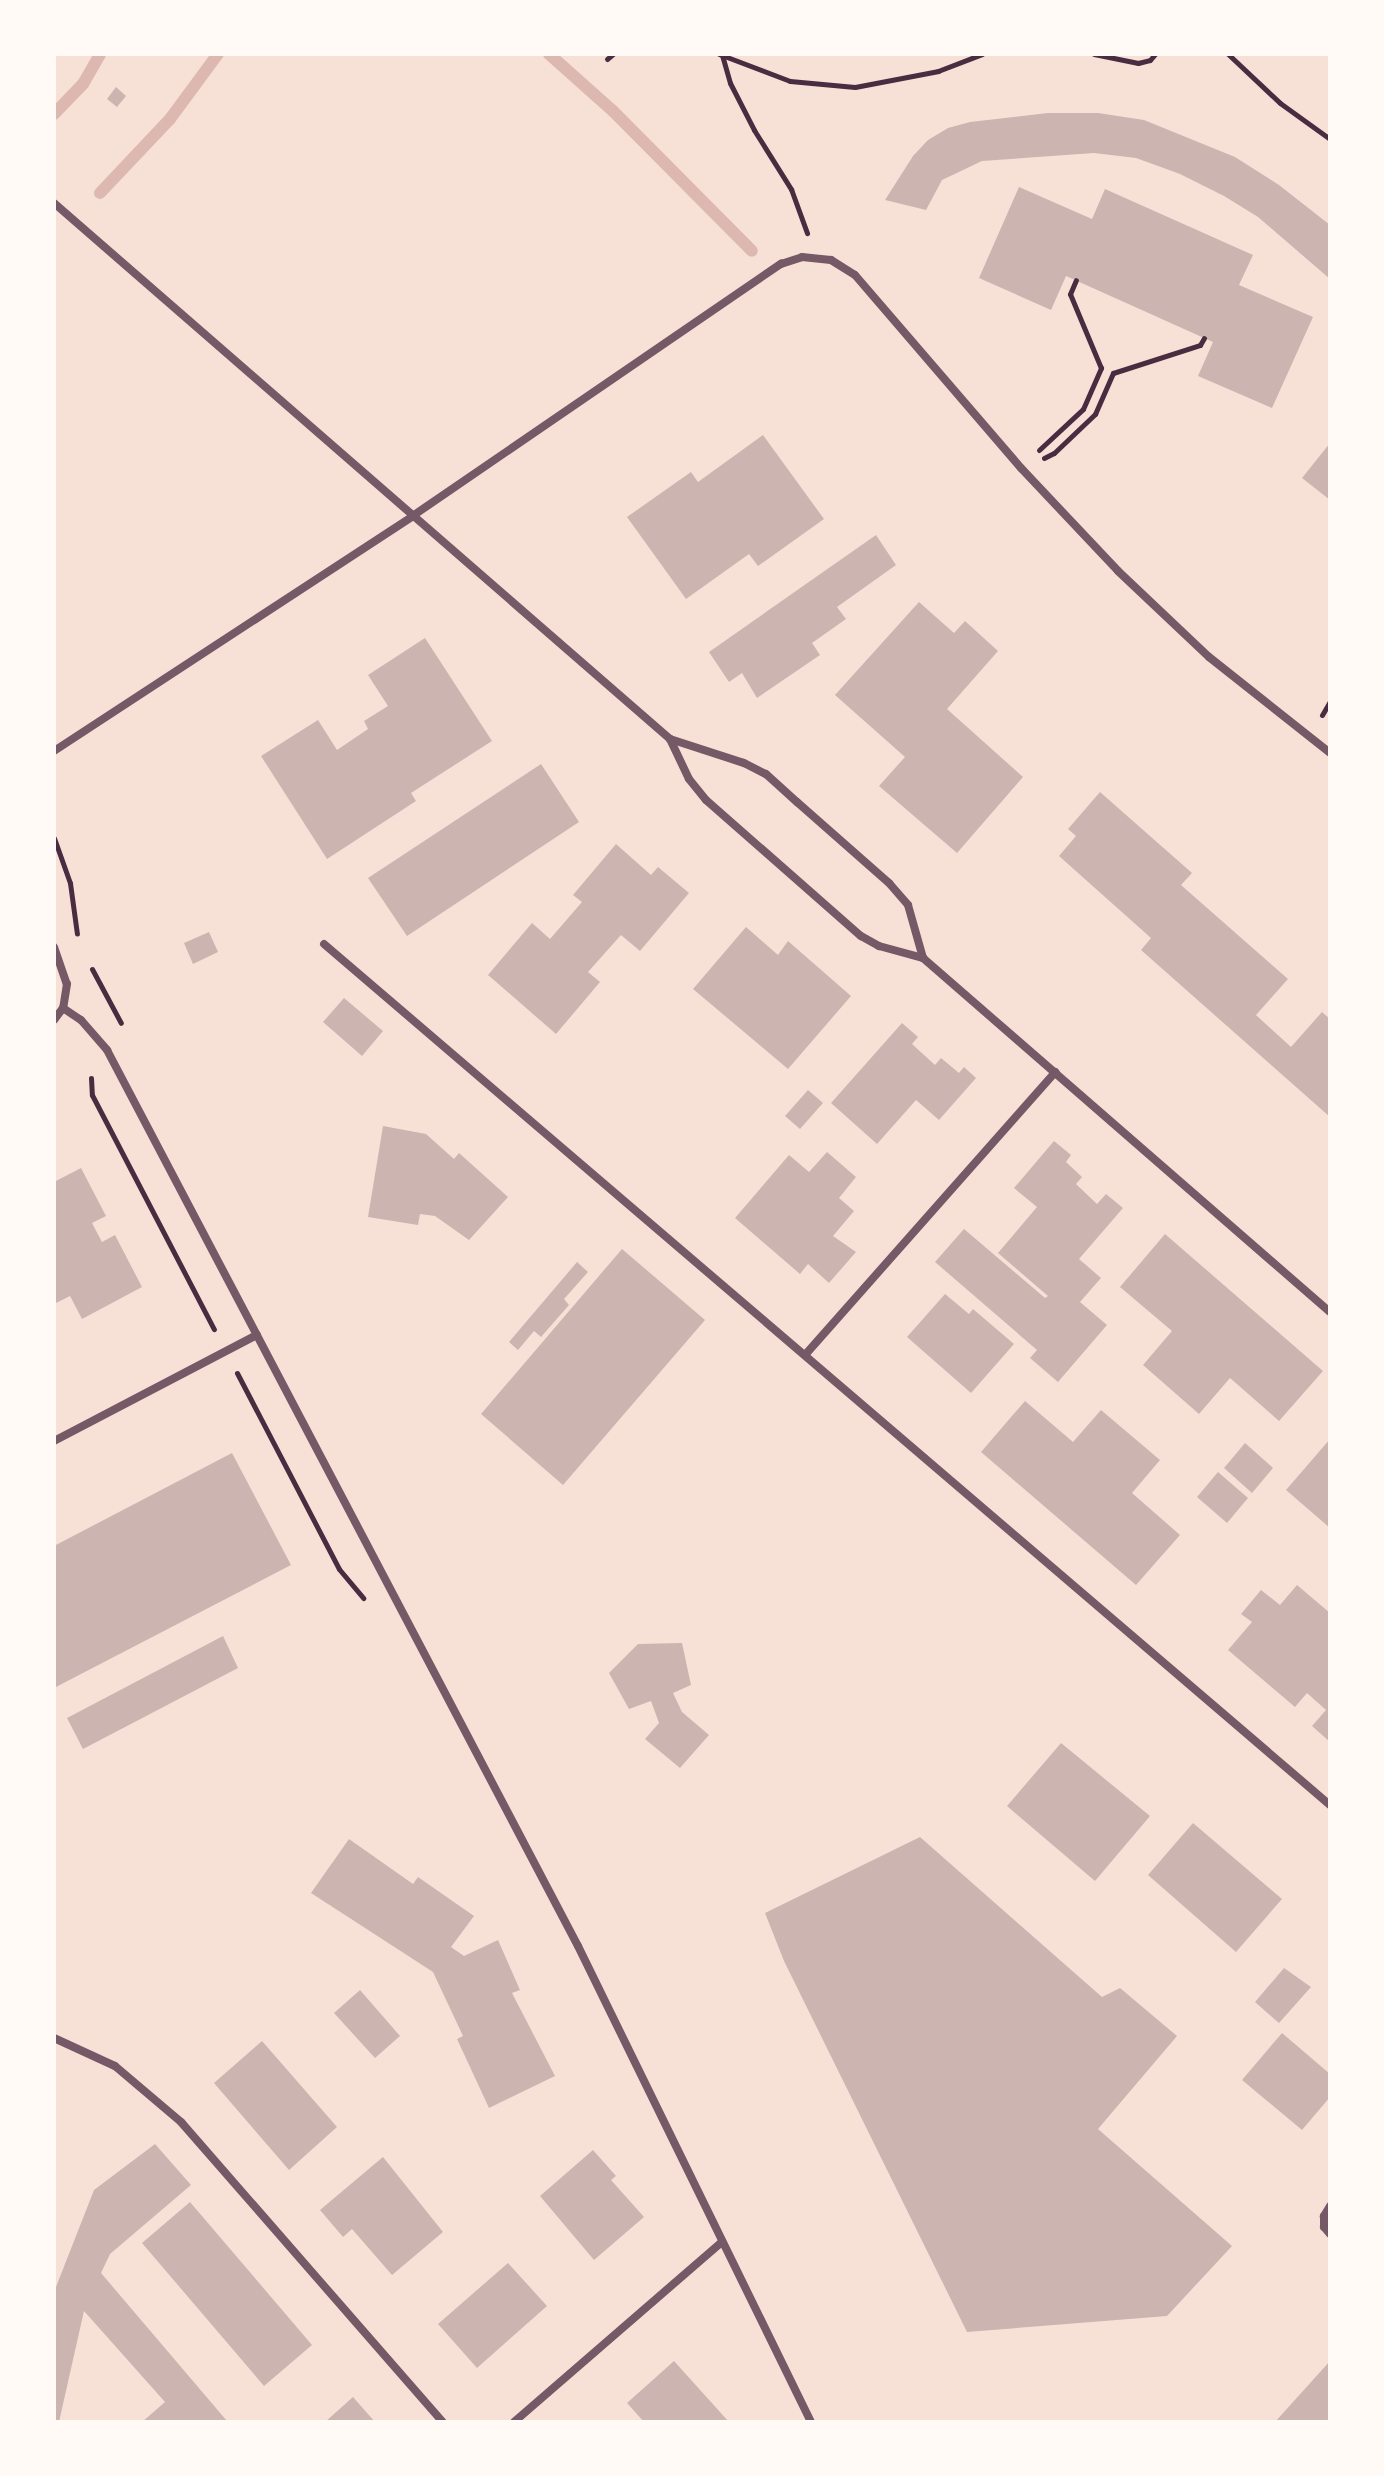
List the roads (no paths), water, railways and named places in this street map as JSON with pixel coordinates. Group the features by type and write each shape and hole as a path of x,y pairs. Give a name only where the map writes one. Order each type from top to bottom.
{"street":[{"path":"54,203 670,739 755,768 809,812 889,883 908,905 923,958"},
{"path":"54,751 414,515 781,264 802,257 831,260 855,275 1021,468 1118,571 1209,657 1330,753"},
{"path":"670,739 689,779 706,800 861,936 879,946 923,958 1330,1312"},
{"path":"324,944 1330,1805"},
{"path":"54,947 67,984 63,1008 54,1020"},
{"path":"63,1008 87,1027 107,1050 578,1946 811,2422"},
{"path":"805,1355 1055,1072"},
{"path":"54,1441 257,1335"},
{"path":"54,2038 115,2066 181,2122 443,2422"},
{"path":"1330,2206 1324,2216 1324,2227 1330,2234"},
{"path":"514,2422 722,2242"}],"waterway":[{"path":"54,114 83,84 100,54"},
{"path":"100,193 170,119 218,54"},
{"path":"549,54 613,111 752,251"}]}
